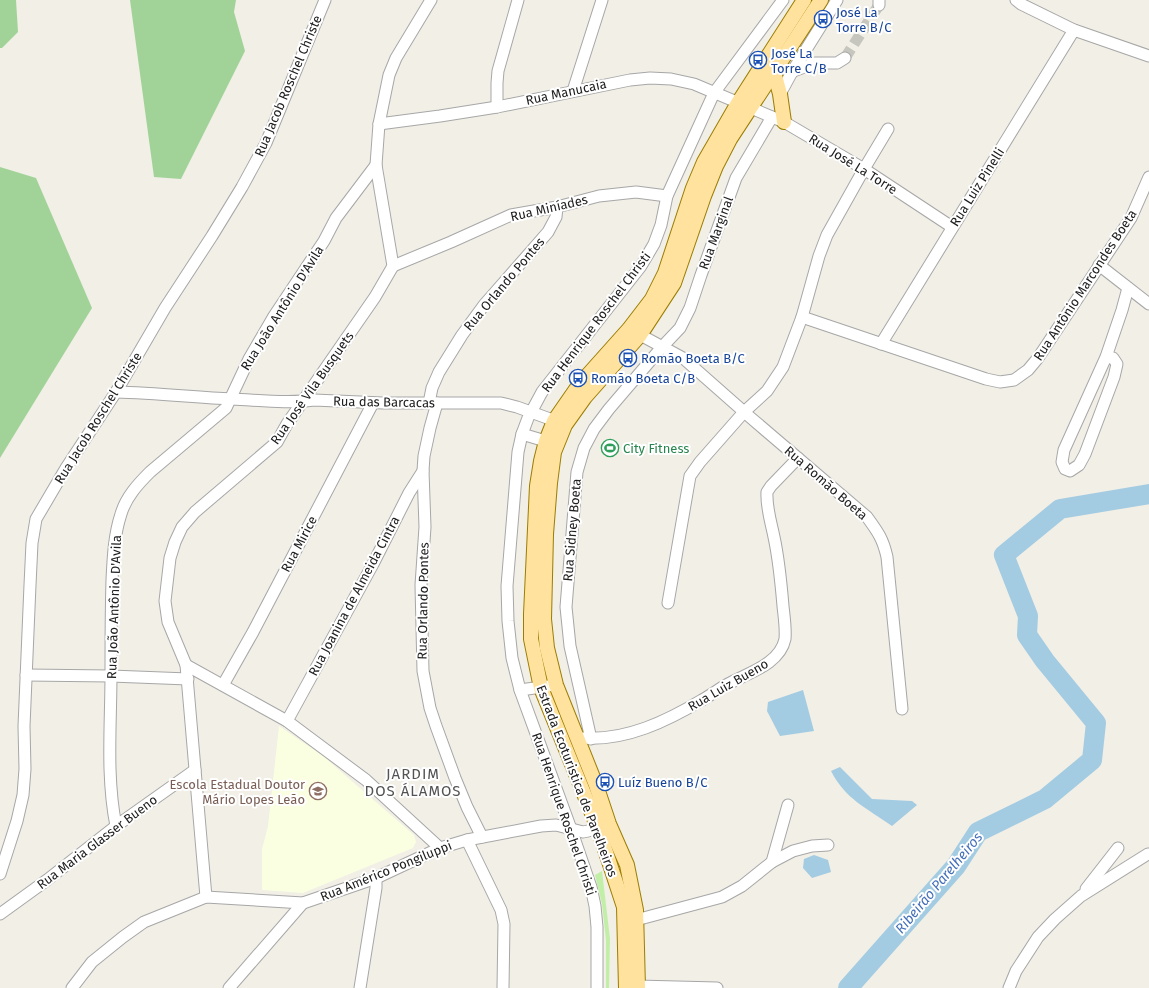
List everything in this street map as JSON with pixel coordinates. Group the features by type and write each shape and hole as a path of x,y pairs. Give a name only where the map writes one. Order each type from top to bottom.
{"main road":[{"name":"Estrada Ecoturistica de Parelheiros","path":"634,987 636,910 627,865 604,826 566,749 541,688 531,639 537,486 551,442 560,423 585,398 635,332 665,273 693,188 704,162 744,105 804,0"},
{"name":"Estrada Ecoturistica de Parelheiros","path":"744,105 776,68 821,0"},
{"path":"776,68 780,94 778,120"},
{"name":"Estrada Ecoturistica de Parelheiros","path":"551,442 550,483 546,534 544,619 547,648 556,685 583,742 624,907 634,987"}],"street":[{"name":"Rua Jacob Roschel Christe","path":"0,874 17,821 23,795 25,769 24,726 32,543 36,519 66,468 116,392 165,308 242,187 266,143 325,0"},
{"path":"392,266 376,165 379,124 389,75 396,58 430,0"},
{"path":"497,107 498,71 518,0"},
{"path":"573,91 602,0"},
{"name":"Rua Henrique Roschel Christi","path":"597,988 597,927 595,906 591,888 520,690 511,651 507,586 516,470 522,434 530,413 542,392 642,266 654,244 661,225 667,196 714,93 783,0"},
{"path":"780,94 837,0"},
{"path":"1016,0 1021,4 1074,30 1149,56"},
{"name":"Rua Luiz Pinelli","path":"881,344 1074,30"},
{"path":"776,68 792,72 815,63 837,63 845,58"},
{"name":"Rua Manucaia","path":"379,124 497,107 630,80 650,78 671,79 694,84 744,105"},
{"name":"Rua José La Torre","path":"744,105 778,120 864,169 952,227"},
{"name":"Rua Marginal","path":"662,347 680,328 690,308 736,178 778,120"},
{"path":"668,602 690,476 700,462 744,412 767,391 783,367 802,317 819,256 827,235 888,129"},
{"name":"Rua João Antônio D'Avila","path":"116,826 111,804 109,768 111,676 110,632 113,568 117,526 121,512 127,499 145,478 226,408 249,359 274,316 324,241 336,218 376,165"},
{"name":"Rua Antônio Marcondes Boeta","path":"802,317 986,378 1000,382 1014,380 1028,370 1038,358 1131,218 1149,177"},
{"name":"Rua Miníades","path":"392,266 452,242 511,215 556,207 599,196 636,192 667,196"},
{"name":"Rua Orlando Pontes","path":"482,837 461,792 436,726 430,708 423,671 421,585 425,528 423,471 424,456 433,403 432,388 440,372 458,341 484,305 548,232 556,217 556,207"},
{"path":"1099,265 1149,304"},
{"name":"Rua José Vila Busquets","path":"206,897 186,665 168,622 165,601 170,558 182,527 195,512 277,442 287,424 375,297 392,266"},
{"path":"1106,357 1113,358 1117,364 1114,377 1085,454 1079,466 1070,471 1065,469 1062,462 1064,450 1106,357 1128,288"},
{"name":"Rua Romão Boeta","path":"635,332 683,358 868,517 884,542 887,557 902,709"},
{"name":"Rua Sidney Boeta","path":"583,742 566,607 577,472 584,448 594,429 609,409 662,347"},
{"name":"Rua das Barcacas","path":"116,392 303,402 314,400 373,403 501,403 517,407 530,413"},
{"name":"Rua Mirice","path":"223,685 373,403"},
{"path":"530,413 560,423"},
{"path":"522,434 551,442"},
{"name":"Rua Luiz Bueno","path":"583,742 621,736 675,716 727,684 751,673 771,660 781,651 785,637 785,627 780,574 767,502 767,492 798,458"},
{"name":"Rua Joanina de Almeida Cintra","path":"287,721 373,564 409,493 423,471"},
{"path":"186,665 287,721 366,780 440,848"},
{"path":"26,675 111,676 188,680"},
{"path":"520,690 556,685"},
{"path":"566,749 583,742"},
{"name":"Rua Maria Glasser Bueno","path":"0,914 47,880 116,826 195,770"},
{"path":"772,862 788,805"},
{"name":"Rua Américo Pongiluppi","path":"72,988 92,962 144,922 206,897 303,903 376,878 440,848 467,840 541,826 556,825 583,832 604,826"},
{"path":"467,840 501,910 504,924 503,988"},
{"path":"636,920 722,897 742,886 772,862 794,851 812,846 828,845"},
{"path":"1081,896 1118,848"},
{"path":"1009,988 1016,971 1038,937 1055,919 1081,896 1148,854"},
{"path":"360,988 376,888 376,878"},
{"path":"229,988 303,903"},
{"path":"634,987 717,988"}],"shaded area":[{"name":"Escola Estadual Doutor Mário Lopes Leão","path":"279,726 323,756 414,835 416,842 413,848 303,893 262,890 262,849 268,826"}],"green space":[{"path":"0,0 16,0 18,32 2,48 0,48"},
{"path":"130,0 236,0 234,12 245,51 181,179 154,177"},
{"path":"0,167 36,178 92,308 0,458"},
{"path":"602,871 610,939 609,988 606,988 606,940 602,904 595,875"}],"water":[{"path":"803,690 814,731 780,736 767,711 768,702"},
{"path":"840,767 872,799 912,801 917,805 892,826 858,803 843,789 831,771"},
{"path":"814,855 828,860 831,872 812,878 803,868 804,859"}],"waterway":[{"name":"Ribeirão Parelheiros","path":"848,988 956,866 978,832 1045,799 1092,760 1096,723 1045,661 1027,635 1028,616 1004,555 1060,509 1149,494"}],"tunnel":[{"path":"845,58 879,5"}],"place":[{"name":"José La Torre B/C","path":"823,19"},
{"name":"José La Torre C/B","path":"758,60"},
{"name":"Romão Boeta B/C","path":"628,358"},
{"name":"Romão Boeta C/B","path":"578,378"},
{"name":"City Fitness","path":"610,448"},
{"name":"Luíz Bueno B/C","path":"605,782"},
{"name":"Escola Estadual Doutor Mário Lopes Leão","path":"318,791"}],"district":[{"name":"JARDIM DOS ÁLAMOS","path":"413,782"}]}
